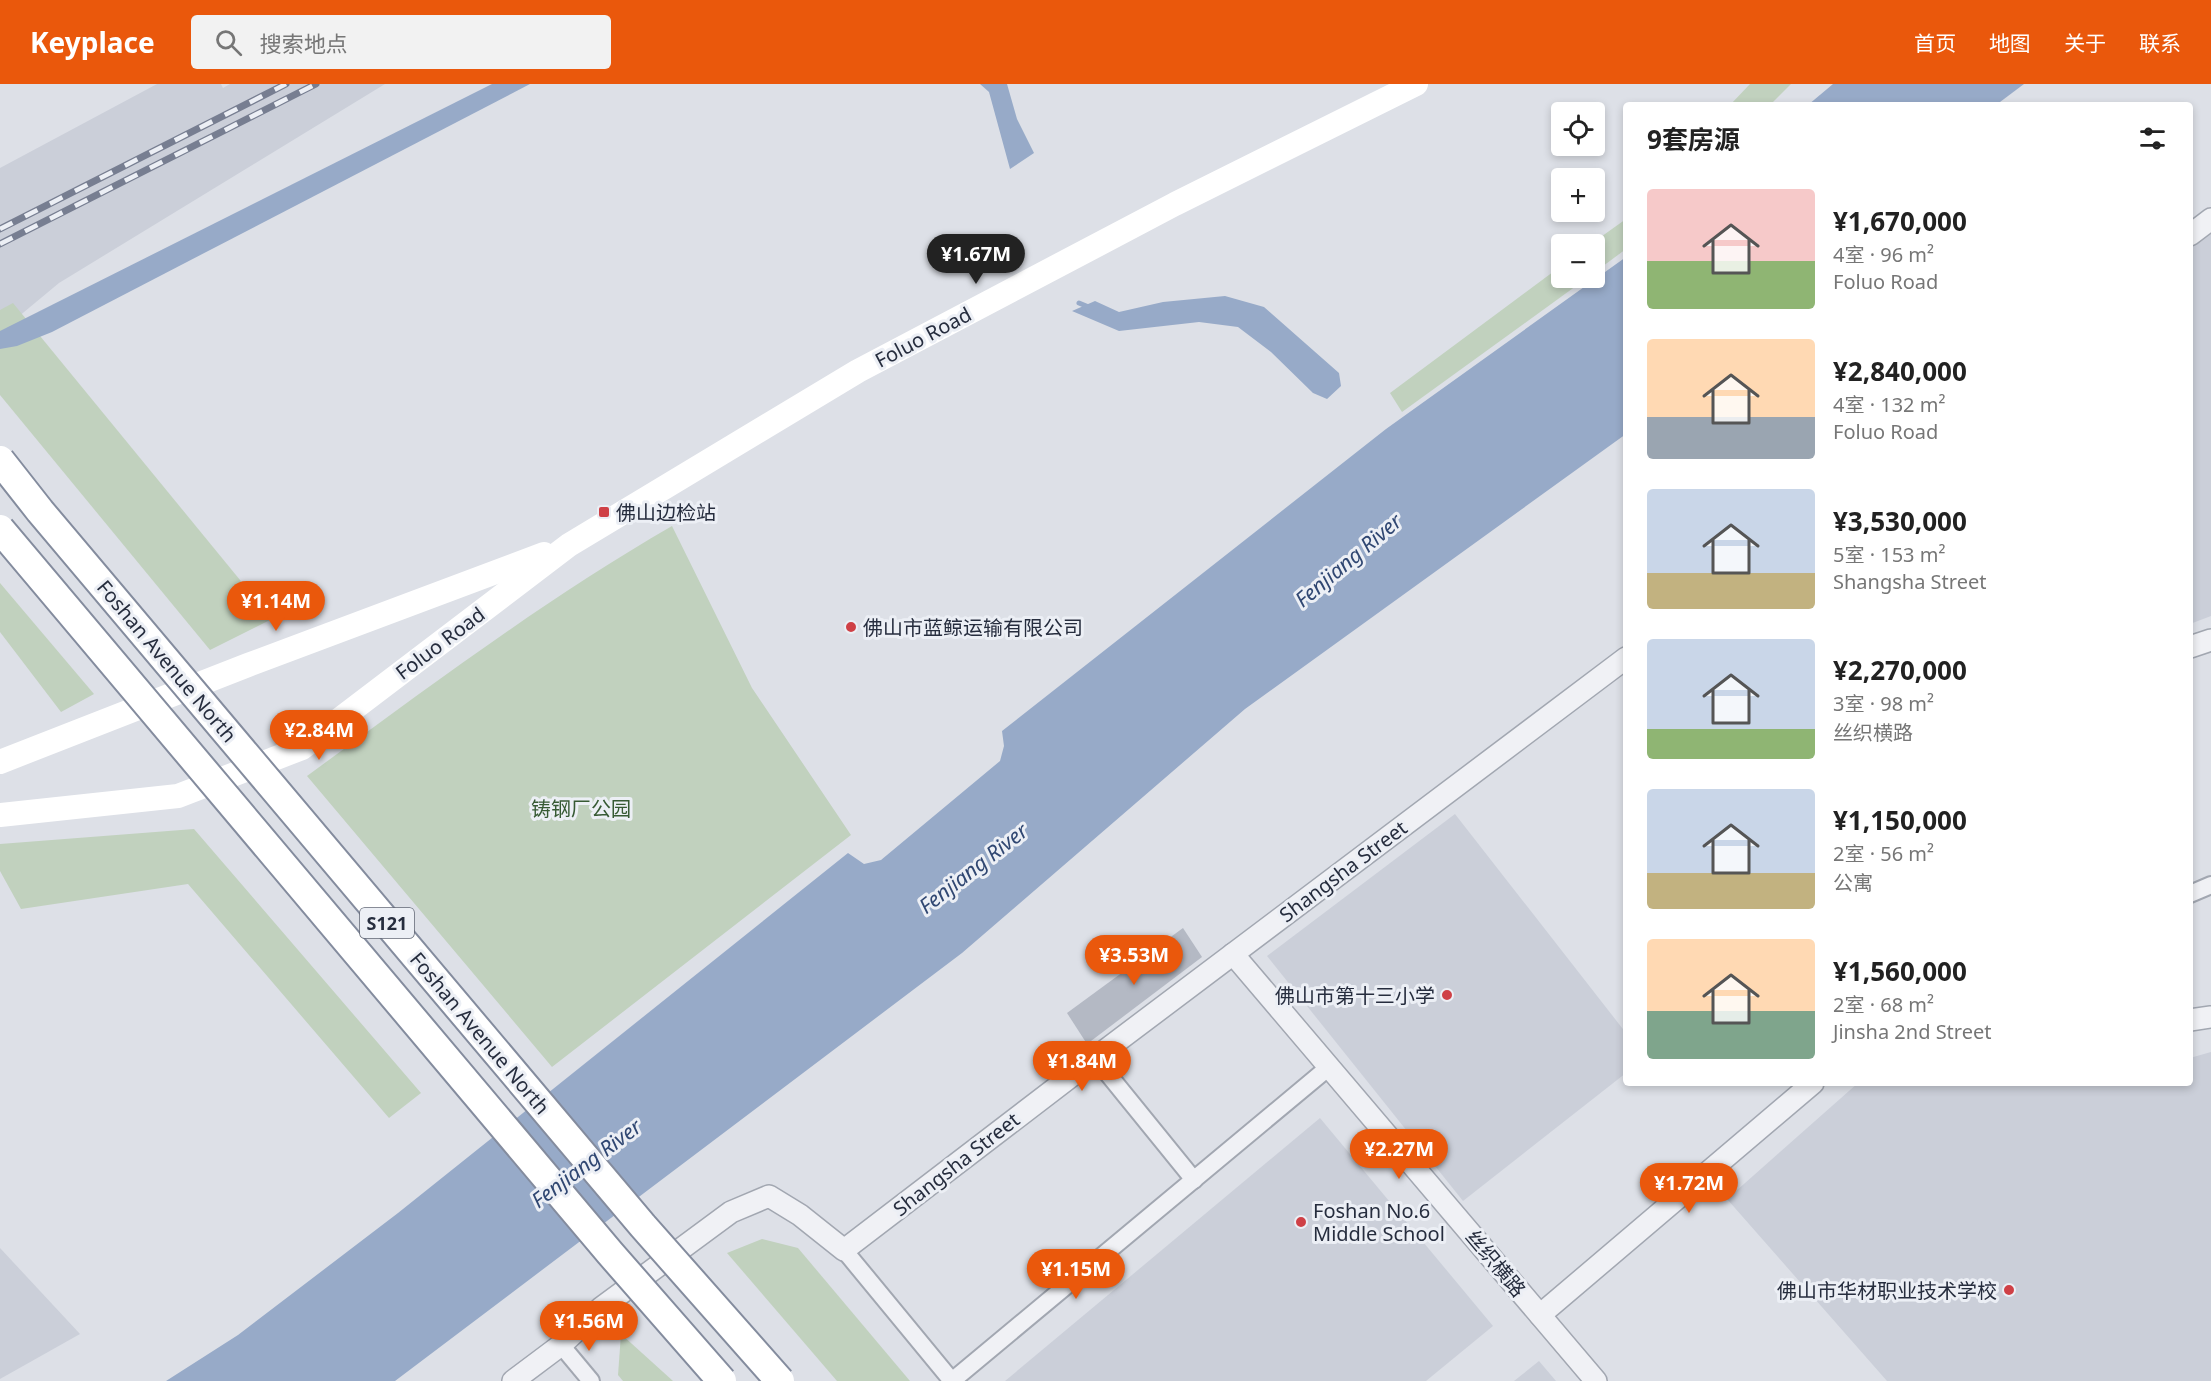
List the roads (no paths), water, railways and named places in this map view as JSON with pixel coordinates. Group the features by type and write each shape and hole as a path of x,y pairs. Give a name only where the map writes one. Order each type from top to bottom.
{"highway":[{"name":"Foshan Avenue North","path":"0,460 48,520 643,1226 780,1381"},
{"name":"S121","path":"0,530 595,1235 722,1381"}],"main road":[{"name":"Foluo Road","path":"0,815 178,796 302,748 569,545 858,371 1175,204 1416,84"},
{"name":"Foluo Road","path":"0,762 248,665 569,545"}],"street":[{"path":"2193,233 2211,219"},
{"path":"2193,646 2211,640"},
{"name":"Shangsha Street","path":"844,1250 1623,660"},
{"path":"2193,893 2211,885"},
{"name":"丝织横路","path":"1233,954 1596,1381"},
{"path":"2193,1020 2211,1017"},
{"path":"1095,1058 1194,1180"},
{"path":"513,1381 561,1345 601,1308 732,1212 770,1196 800,1215 844,1250 952,1381 1329,1067"},
{"path":"1540,1315 1809,1086"},
{"path":"561,1345 591,1381"}],"water":[{"path":"492,84 530,84 52,332 17,346 0,349 0,331"},
{"path":"980,84 1007,84 1017,119 1034,153 1010,169 989,92"},
{"path":"1833,84 2024,84 2000,102 1812,102"},
{"name":"Fenjiang River","path":"1623,259 1623,436 1245,709 962,953 395,1381 166,1381 238,1335 398,1213 848,853 864,864 881,860 1000,761 1004,746 1002,731 1386,429 1583,288 1605,288 1605,272"},
{"path":"1225,296 1264,307 1339,373 1341,386 1327,399 1313,393 1271,352 1238,327 1199,322 1119,331 1072,311 1095,301 1119,312 1163,302"}],"waterway":[{"path":"1079,303 1091,308"}],"railway":[{"path":"0,229 286,84"},
{"path":"0,244 316,84"}],"place":[{"name":"佛山边检站","path":"604,512"},
{"name":"佛山市蓝鲸运输有限公司","path":"851,627"},
{"name":"佛山市第十三小学","path":"1447,995"},
{"name":"Foshan No.6 Middle School","path":"1301,1222"},
{"name":"佛山市华材职业技术学校","path":"2009,1290"}],"park label":[{"name":"铸钢厂公园","path":"581,808"}]}
